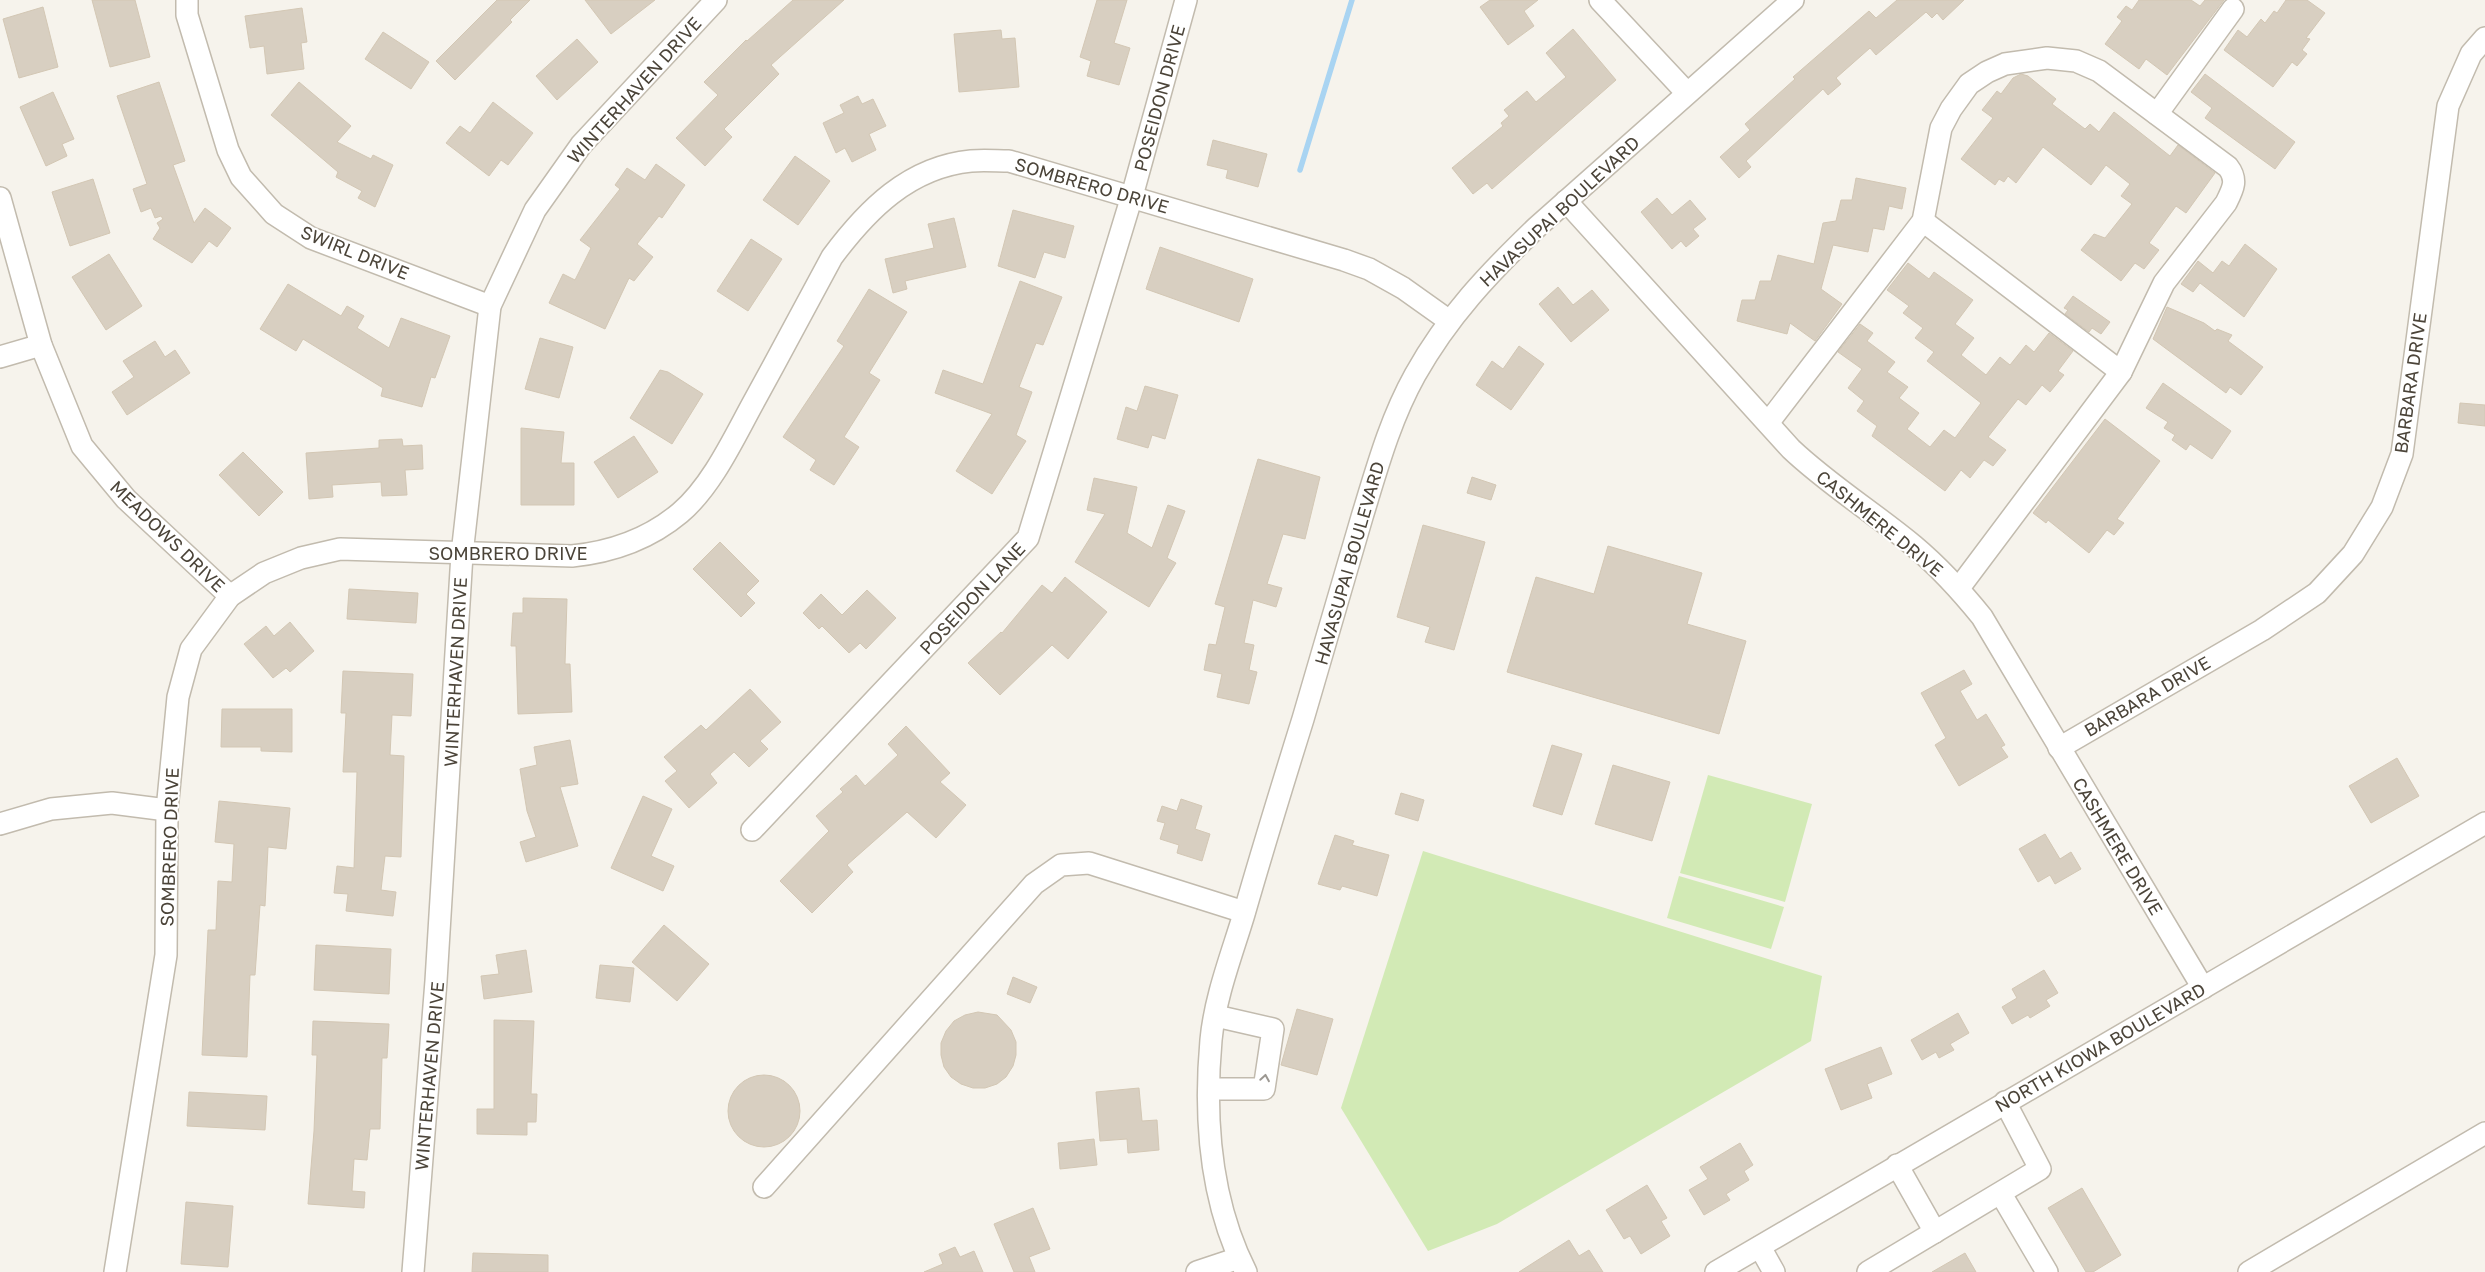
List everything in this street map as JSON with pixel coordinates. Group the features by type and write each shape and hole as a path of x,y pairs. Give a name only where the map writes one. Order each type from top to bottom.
{"street":[{"name":"SWIRL DRIVE","path":"187,0 187,15 228,150 241,177 274,214 311,238 490,306"},
{"name":"WINTERHAVEN DRIVE","path":"413,1272 436,981 462,554 490,306 535,210 581,145 716,0"},
{"name":"POSEIDON DRIVE","path":"1132,196 1186,0"},
{"path":"1600,0 1687,93"},
{"name":"HAVASUPAI BOULEVARD","path":"1242,1265 1216,1182 1210,1136 1209,1089 1212,1035 1244,912 1377,464 1395,416 1406,392 1448,320 1497,265 1566,201 1793,0"},
{"path":"2157,114 2233,9"},
{"name":"BARBARA DRIVE","path":"2059,748 2262,630 2316,594 2353,554 2382,507 2402,454 2448,106 2471,54 2485,38"},
{"path":"1768,424 1923,222 1941,128 1951,109 1969,84 1987,72 2018,61 2047,58 2076,61 2099,71 2228,166 2235,180 2226,203 2155,298 2121,372 1959,588"},
{"name":"SOMBRERO DRIVE","path":"115,1272 166,955 167,810 178,697 191,649 230,596 264,573 301,558 340,549 572,556 604,552 627,545 653,532 681,512 706,483 732,442 832,258 850,232 887,195 901,185 922,174 945,166 970,161 1009,161 1268,236 1369,269 1402,288 1448,320"},
{"name":"POSEIDON LANE","path":"752,830 1028,538 1132,196"},
{"name":"MEADOWS DRIVE","path":"0,198 41,345 82,446 126,499 230,596"},
{"name":"CASHMERE DRIVE","path":"1566,201 1768,424 1817,474 1914,546 1959,588 1982,618 2203,988"},
{"path":"1923,222 2121,372"},
{"path":"0,357 41,345"},
{"path":"0,824 51,810 112,803 167,810"},
{"name":"NORTH KIOWA BOULEVARD","path":"1716,1272 2485,823"},
{"path":"764,1187 1034,884 1061,865 1089,864 1244,912"},
{"path":"1209,1089 1264,1089 1273,1028 1216,1016"},
{"path":"1868,1272 2040,1169 2005,1102"},
{"path":"2249,1272 2485,1133"},
{"path":"1897,1165 1934,1232"},
{"path":"2001,1194 2047,1272"},
{"path":"1760,1247 1774,1272"},
{"path":"1197,1272 1242,1265"}],"green space":[{"path":"1708,775 1812,804 1785,902 1680,873"},
{"path":"1423,851 1822,976 1811,1041 1497,1224 1428,1251 1341,1108"},
{"path":"1679,876 1784,907 1771,949 1667,918"}],"building":[{"path":"92,0 135,0 150,57 110,67"},
{"path":"497,0 530,0 510,20 512,22 455,80 436,61"},
{"path":"585,0 655,0 611,34"},
{"path":"793,0 844,0 771,65 779,74 724,129 732,137 705,166 676,138 718,95 704,82 746,40"},
{"path":"1097,0 1127,0 1114,43 1130,48 1119,85 1087,76 1091,61 1080,57"},
{"path":"1490,0 1538,0 1524,11 1534,26 1508,45 1480,7"},
{"path":"1897,0 1964,0 1943,20 1937,13 1932,18 1926,12 1876,55 1870,48 1836,78 1841,84 1828,95 1823,89 1746,161 1751,167 1739,178 1720,157 1750,130 1745,124 1795,79 1793,77 1869,11 1876,18"},
{"path":"2139,0 2191,0 2200,6 2205,0 2224,0 2167,75 2146,59 2139,69 2105,44 2122,21 2117,17 2126,6 2132,10"},
{"path":"2286,0 2307,0 2325,13 2306,38 2310,39 2302,50 2307,54 2297,66 2292,62 2273,87 2224,50 2238,30 2247,37 2261,19 2265,23 2274,11 2277,13"},
{"path":"43,7 58,67 19,78 3,19"},
{"path":"302,8 307,42 301,43 304,69 267,74 264,46 250,48 245,16"},
{"path":"1573,29 1616,80 1492,189 1487,183 1473,194 1452,168 1503,126 1501,123 1509,116 1504,110 1527,91 1536,102 1566,77 1546,53"},
{"path":"1001,30 1002,39 1015,38 1019,87 959,92 954,34"},
{"path":"383,32 429,62 411,89 365,59"},
{"path":"577,39 598,62 557,100 536,76"},
{"path":"2021,74 2028,76 2056,99 2052,104 2085,129 2090,124 2099,132 2114,112 2170,156 2178,145 2215,173 2186,213 2176,206 2149,243 2159,250 2144,269 2135,263 2121,281 2081,250 2094,234 2105,238 2132,204 2121,196 2130,184 2106,165 2091,185 2043,147 2016,183 2008,176 2004,182 1999,179 1995,185 1961,159 1993,118 1982,110 1997,91 2001,94 2013,78"},
{"path":"2205,74 2295,142 2275,169 2205,118 2212,108 2191,92"},
{"path":"159,82 185,161 173,165 194,223 205,208 231,228 217,247 209,241 192,263 153,239 160,228 157,223 163,219 161,216 155,218 151,208 141,212 133,189 147,184 117,96"},
{"path":"299,82 351,126 337,142 371,159 373,155 393,165 375,207 358,198 362,191 336,177 338,172 271,115"},
{"path":"53,92 74,139 62,144 67,156 46,166 20,107"},
{"path":"858,96 862,104 873,99 886,126 869,134 876,150 852,162 845,148 836,153 823,123 844,113 840,105"},
{"path":"493,102 533,133 508,165 501,160 489,176 446,143 460,126 470,133"},
{"path":"1213,140 1267,154 1258,187 1226,178 1228,170 1207,165"},
{"path":"795,156 830,181 798,225 763,200"},
{"path":"656,164 685,185 662,218 659,216 637,244 653,257 634,281 629,278 605,329 549,303 563,274 575,280 591,248 580,240 620,189 615,185 627,168 645,180"},
{"path":"1856,178 1906,188 1902,209 1889,206 1884,230 1873,228 1868,252 1833,245 1821,289 1842,304 1815,341 1790,323 1787,334 1737,321 1742,300 1755,300 1760,281 1771,281 1778,255 1814,264 1823,223 1836,221 1841,200 1852,200"},
{"path":"93,179 110,233 70,246 52,192"},
{"path":"1657,198 1672,215 1690,200 1706,219 1693,229 1699,236 1686,247 1681,241 1672,249 1641,212"},
{"path":"1013,210 1074,226 1065,258 1044,252 1035,278 998,266"},
{"path":"954,218 966,267 905,281 907,289 893,293 885,259 934,248 928,224"},
{"path":"751,239 782,259 748,311 717,291"},
{"path":"2245,244 2277,269 2244,317 2200,283 2193,292 2181,284 2198,261 2213,273 2222,261 2229,266"},
{"path":"1160,247 1253,279 1239,322 1146,289"},
{"path":"109,254 142,306 106,330 72,277"},
{"path":"1908,263 1929,279 1934,272 1973,300 1955,324 1974,338 1961,355 1986,375 2000,357 2010,365 2026,345 2034,352 2049,333 2073,351 2058,371 2064,375 2050,392 2042,385 2026,405 2018,399 1988,437 2006,450 1993,466 1984,460 1970,478 1961,470 1945,491 1872,436 1877,426 1857,411 1864,401 1848,388 1862,369 1838,352 1860,324 1873,333 1867,341 1895,362 1887,372 1908,387 1899,398 1919,413 1907,429 1930,447 1944,430 1955,438 1981,403 1927,361 1934,352 1915,338 1923,328 1903,313 1909,306 1887,290"},
{"path":"1020,281 1062,297 1043,345 1036,343 1019,387 1032,392 1016,435 1026,441 992,494 956,471 992,414 935,393 943,370 983,384"},
{"path":"288,284 341,316 347,306 364,316 357,328 389,348 401,318 450,336 435,378 431,377 422,407 381,396 383,388 303,339 296,351 260,329"},
{"path":"1558,287 1573,305 1592,290 1609,310 1571,342 1539,304"},
{"path":"869,289 907,312 869,373 880,380 844,437 859,447 834,485 810,470 816,460 783,437 844,346 837,341"},
{"path":"2073,296 2110,322 2101,334 2092,328 2089,332 2065,314 2068,310 2064,308"},
{"path":"2167,307 2204,323 2215,331 2217,329 2232,335 2228,341 2263,367 2241,395 2230,387 2226,393 2153,339"},
{"path":"540,338 573,347 559,398 525,389"},
{"path":"155,341 165,357 175,350 190,373 127,415 112,392 134,377 123,361"},
{"path":"1519,346 1544,364 1511,410 1476,385 1492,361 1503,369"},
{"path":"660,370 668,372 703,394 672,444 630,418"},
{"path":"2163,383 2231,431 2212,459 2190,444 2186,450 2172,440 2175,435 2164,428 2168,422 2146,408"},
{"path":"1145,386 1178,395 1165,439 1152,435 1148,448 1117,439 1126,407 1137,411"},
{"path":"2460,403 2485,405 2485,426 2458,423"},
{"path":"2105,419 2160,461 2117,519 2124,523 2114,535 2107,530 2089,553 2048,520 2046,523 2033,513"},
{"path":"521,428 564,432 561,463 574,463 574,505 521,505"},
{"path":"634,436 658,472 618,498 594,462"},
{"path":"402,439 403,446 422,445 423,469 405,470 407,495 382,496 381,482 332,485 333,497 309,499 306,453 379,448 379,440"},
{"path":"243,452 283,492 259,516 219,475"},
{"path":"1258,459 1320,477 1305,539 1283,534 1267,584 1282,588 1276,607 1253,600 1244,643 1254,645 1249,670 1257,672 1249,704 1217,697 1222,674 1204,670 1209,644 1216,645 1225,607 1215,604"},
{"path":"1472,477 1496,485 1491,500 1467,493"},
{"path":"1094,478 1137,487 1127,533 1152,548 1168,505 1185,511 1167,558 1176,563 1149,607 1075,562 1105,514 1087,510"},
{"path":"1423,525 1485,542 1454,650 1425,642 1430,627 1397,617"},
{"path":"720,542 759,581 746,594 755,603 741,617 693,569"},
{"path":"1608,546 1702,573 1687,624 1746,641 1719,734 1507,672 1536,577 1594,594"},
{"path":"1065,577 1107,612 1068,659 1052,645 1000,695 968,663 1002,633 1042,585 1052,593"},
{"path":"349,589 418,593 416,623 347,619"},
{"path":"867,590 896,618 866,649 860,643 849,653 822,626 819,629 803,613 821,594 842,615"},
{"path":"523,598 567,599 565,664 570,664 572,712 518,714 516,646 511,646 513,613 523,613"},
{"path":"290,622 314,651 290,672 286,668 273,678 244,644 266,626 274,636"},
{"path":"1964,670 1972,684 1960,691 1977,720 1986,714 2005,745 2001,747 2008,757 1959,786 1935,745 1946,738 1921,693"},
{"path":"343,671 413,674 411,716 392,715 390,755 404,756 401,857 385,856 381,890 396,892 393,916 346,911 348,894 334,893 337,866 354,868 357,772 343,772 346,713 341,713"},
{"path":"750,689 781,722 760,741 768,749 749,767 734,752 710,774 717,783 689,808 665,781 677,771 664,757 701,725 706,730"},
{"path":"222,709 292,709 292,752 261,751 261,747 221,747"},
{"path":"906,726 950,773 940,782 966,805 936,838 907,812 847,865 853,872 812,913 780,881 829,831 816,816 843,792 840,789 856,775 865,786 898,755 888,744"},
{"path":"570,740 578,784 560,787 578,846 526,862 520,842 536,837 527,811 520,769 537,765 534,747"},
{"path":"1552,745 1582,754 1562,815 1533,806"},
{"path":"2397,758 2419,796 2371,823 2349,786"},
{"path":"1613,765 1670,782 1652,841 1595,824"},
{"path":"1401,793 1424,800 1418,821 1395,814"},
{"path":"643,796 672,809 651,856 674,866 663,891 611,868"},
{"path":"1181,799 1202,806 1195,829 1210,834 1202,861 1177,853 1179,845 1160,839 1165,823 1157,821 1162,806 1177,811"},
{"path":"219,801 290,808 286,849 268,847 265,906 260,905 255,975 250,975 247,1057 202,1055 208,930 216,930 218,881 232,882 234,844 215,842"},
{"path":"2045,834 2060,859 2071,852 2081,869 2055,884 2050,875 2038,882 2019,849"},
{"path":"1335,835 1354,841 1352,845 1389,855 1377,896 1342,886 1340,890 1318,884"},
{"path":"664,925 709,964 677,1001 632,962"},
{"path":"316,945 391,949 389,994 314,990"},
{"path":"526,950 532,992 484,999 481,976 499,974 496,955"},
{"path":"600,965 634,968 630,1002 596,998"},
{"path":"2044,970 2058,993 2046,1000 2050,1006 2030,1018 2028,1015 2012,1024 2002,1007 2017,998 2012,989"},
{"path":"1013,977 1037,987 1030,1003 1007,994"},
{"path":"1297,1009 1333,1019 1317,1075 1281,1065"},
{"path":"978,1012 997,1015 1011,1030 1016,1042 1016,1055 1013,1066 1006,1077 997,1084 985,1088 973,1088 961,1084 951,1077 944,1067 941,1055 941,1043 946,1031 954,1021 965,1015"},
{"path":"1958,1013 1969,1033 1950,1044 1954,1050 1939,1058 1936,1052 1922,1060 1911,1040"},
{"path":"494,1020 534,1021 531,1094 537,1094 536,1122 527,1122 527,1135 477,1134 477,1109 494,1109"},
{"path":"313,1021 389,1024 387,1058 382,1058 380,1129 370,1129 367,1160 354,1159 352,1191 365,1192 364,1208 308,1204 314,1131 317,1055 312,1055"},
{"path":"1881,1047 1892,1074 1867,1084 1872,1098 1841,1110 1825,1069"},
{"path":"771,1075 790,1085 798,1097 800,1111 798,1125 790,1137 778,1145 757,1147 738,1137 730,1125 728,1104 738,1085 750,1077"},
{"path":"1139,1088 1142,1121 1157,1120 1159,1150 1128,1153 1127,1139 1100,1141 1096,1092"},
{"path":"189,1092 267,1096 265,1130 187,1126"},
{"path":"1094,1139 1097,1165 1060,1169 1058,1143"},
{"path":"1740,1143 1753,1165 1744,1171 1749,1180 1726,1194 1730,1200 1704,1215 1689,1190 1708,1179 1700,1167"},
{"path":"1647,1185 1667,1218 1661,1221 1670,1236 1641,1254 1630,1236 1624,1239 1606,1210"},
{"path":"2082,1188 2121,1255 2093,1272 2086,1272 2048,1208"},
{"path":"186,1202 233,1206 228,1267 181,1264"},
{"path":"1033,1208 1050,1249 1029,1257 1035,1272 1014,1272 994,1224"},
{"path":"1569,1240 1579,1256 1589,1250 1603,1272 1519,1272"},
{"path":"955,1247 960,1257 974,1251 983,1272 924,1272 943,1264 939,1254"},
{"path":"473,1253 548,1255 548,1272 472,1272"},
{"path":"1965,1253 1976,1272 1932,1272"}],"waterway":[{"path":"1300,170 1352,0"}]}
